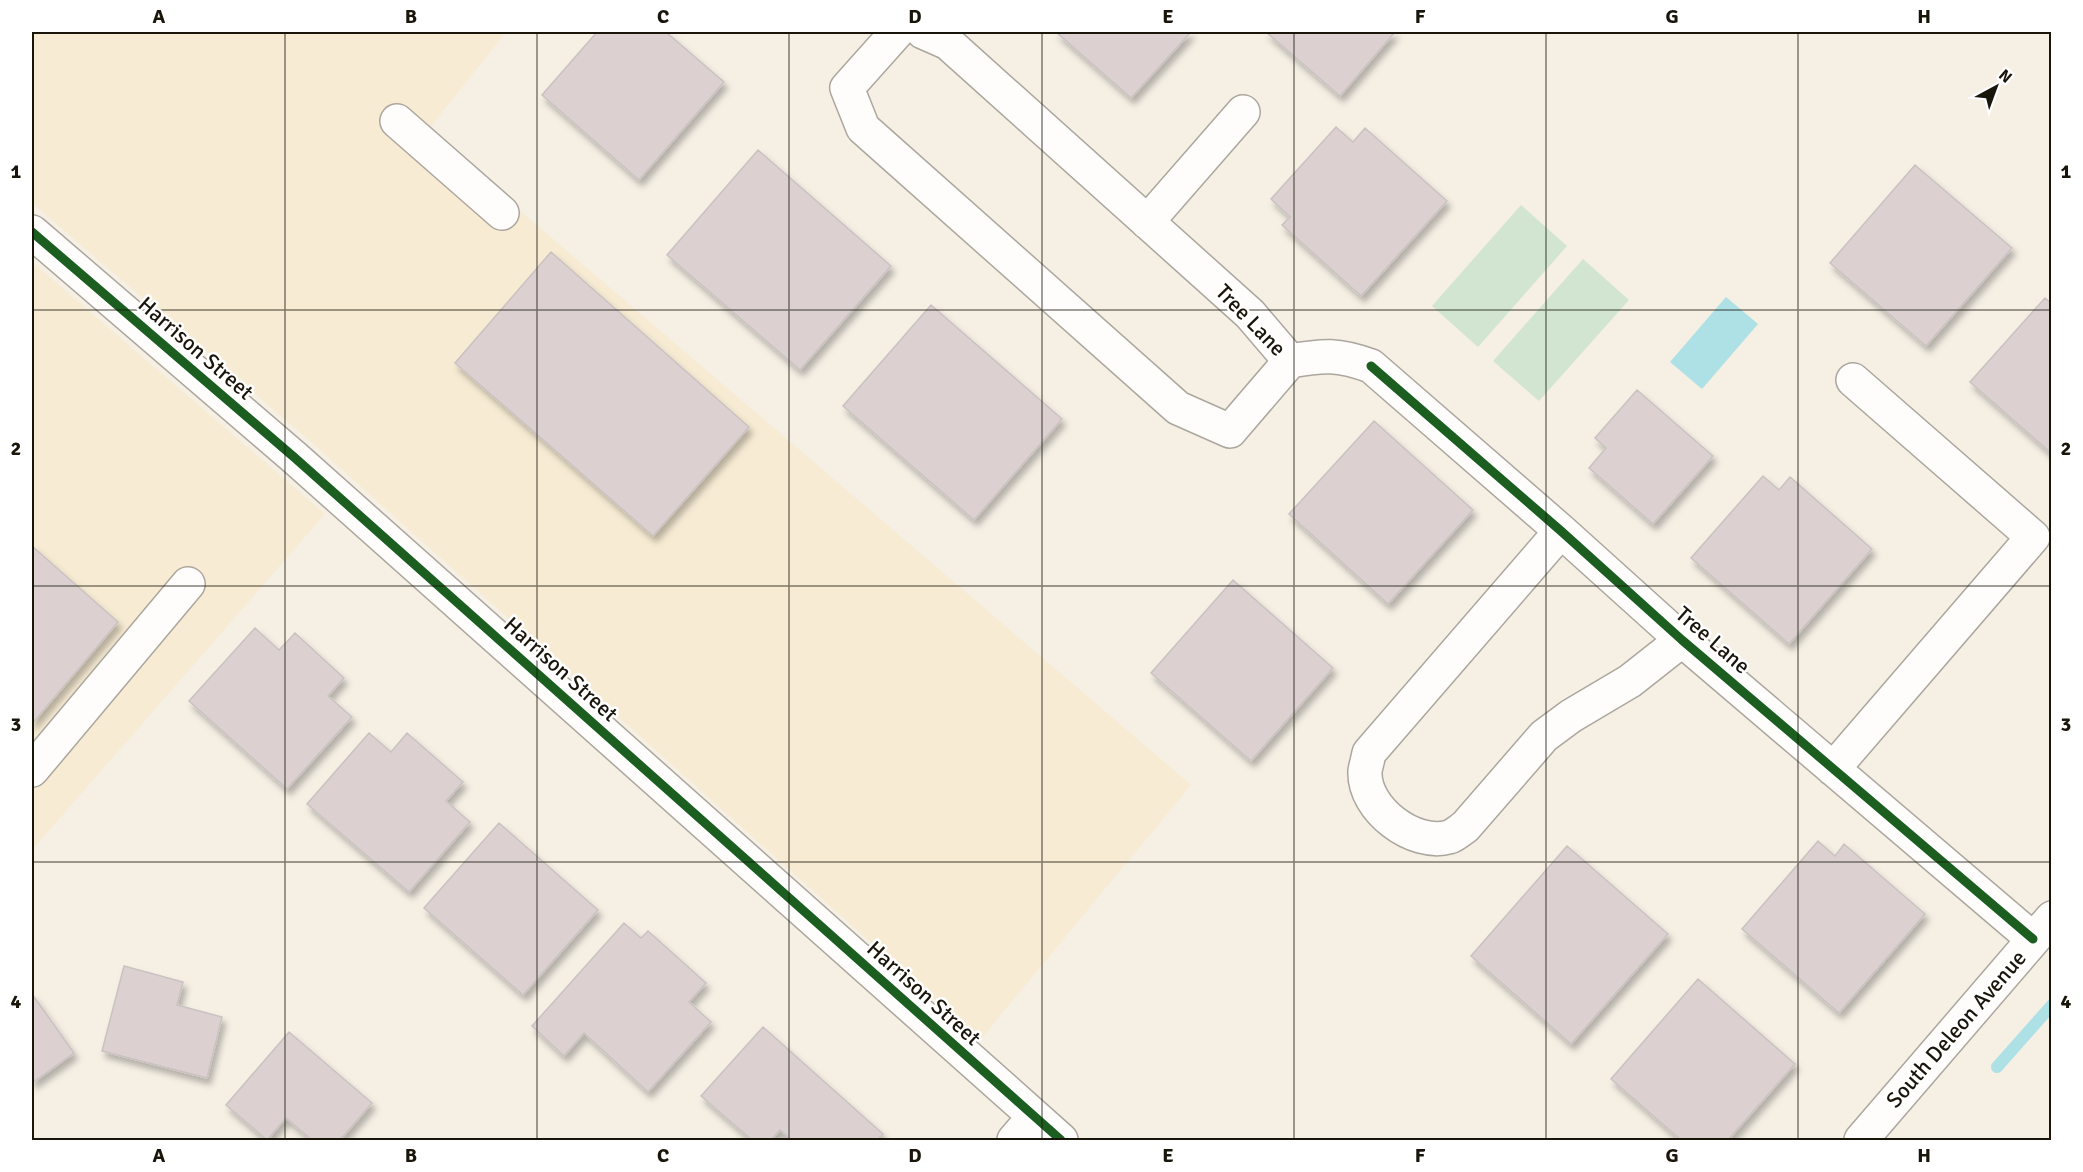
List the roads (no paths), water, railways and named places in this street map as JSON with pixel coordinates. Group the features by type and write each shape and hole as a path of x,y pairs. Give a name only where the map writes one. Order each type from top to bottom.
{"street":[{"path":"897,32 847,88 863,128 1178,408 1230,431 1290,361"},
{"name":"Tree Lane","path":"923,32 948,43 1250,314 1290,361 1323,355 1347,358 1371,366 1682,640 1833,769 2042,928"},
{"path":"1147,222 1243,112"},
{"path":"397,121 502,213"},
{"name":"Harrison Street","path":"32,232 295,458 1024,1129 1061,1140"},
{"path":"1833,769 2033,537 1853,380"},
{"path":"1561,531 1369,753 1365,773 1370,796 1384,815 1403,829 1427,838 1450,837 1465,827 1545,736 1571,716 1630,681 1682,640"},
{"path":"32,770 188,585"},
{"name":"South Deleon Avenue","path":"1861,1140 2042,928"}],"water":[{"path":"1726,297 1758,324 1702,389 1670,362"}],"waterway":[{"path":"1997,1067 2052,1005"}]}
